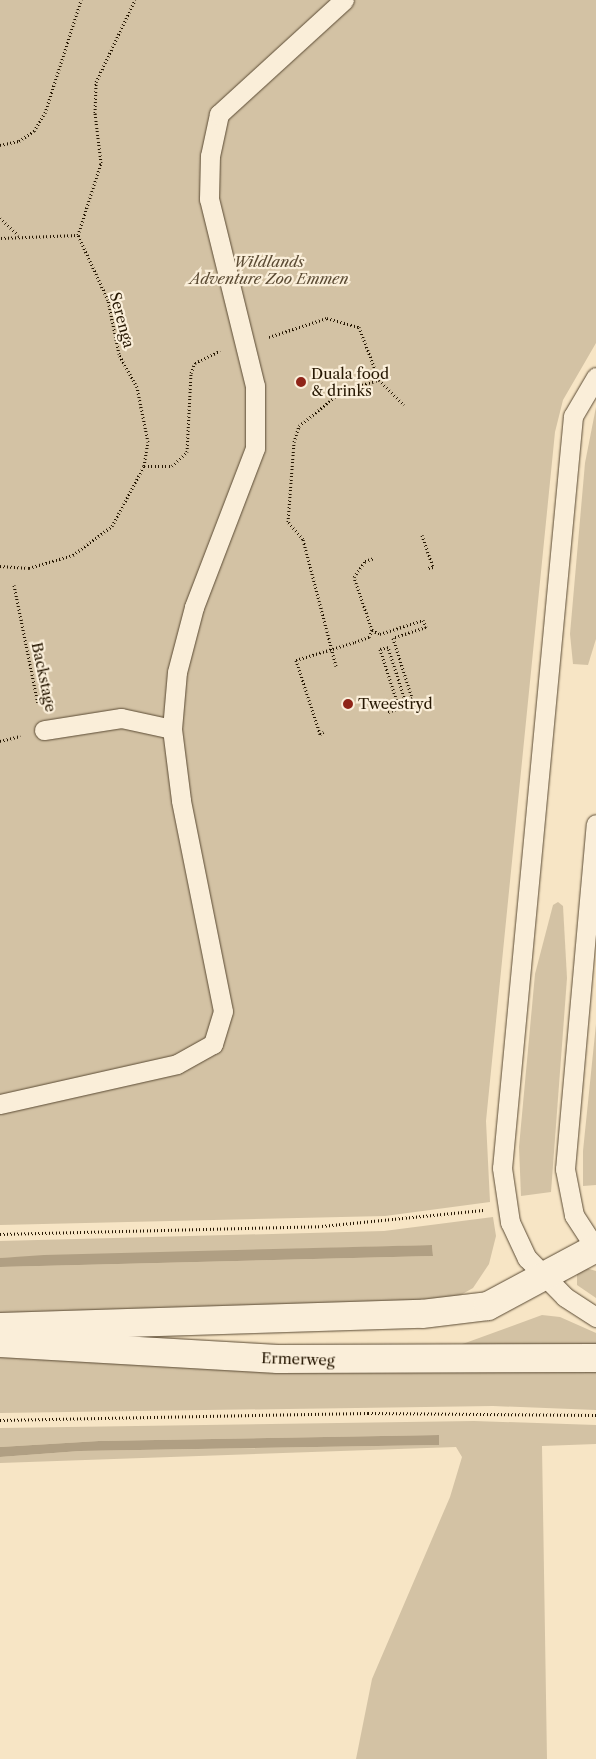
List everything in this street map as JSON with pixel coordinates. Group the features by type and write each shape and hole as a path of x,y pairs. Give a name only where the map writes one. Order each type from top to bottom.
{"street":[{"path":"0,1328 422,1314 488,1306 595,1247"},
{"name":"Ermerweg","path":"0,1344 278,1359 596,1358"}],"lane":[{"path":"0,1104 177,1064 213,1044 223,1011 181,800 172,729 177,672 194,607 255,448 255,386 209,199 210,156 220,114 261,73 344,0"},
{"path":"596,377 573,416 507,1097 502,1168 507,1207 526,1258 544,1276 596,1317"},
{"path":"44,730 121,718 172,729"},
{"path":"595,1247 574,1215 565,1170 596,824"}],"path":[{"path":"0,145 19,141 34,130 45,113 81,0"},
{"path":"1,238 19,236 78,236 101,163 96,82 135,0"},
{"path":"0,218 19,236"},
{"name":"Serenga","path":"0,566 29,568 73,555 112,526 144,466 148,442 137,387 119,354 108,300 78,236"},
{"path":"336,666 303,539 288,522 294,442 299,426 342,392 379,380"},
{"path":"422,535 432,567 428,568"},
{"path":"324,732 320,734 296,660 369,637 372,630 354,577 365,562 374,558"},
{"name":"Backstage","path":"0,741 44,730 14,585"},
{"path":"372,630 380,634 423,620 426,627 393,638 412,698 405,700 388,647 380,649 399,708 388,712"},
{"path":"0,1234 322,1226 507,1207"},
{"path":"0,1420 368,1413 596,1416"}],"green space":[{"name":"Wildlands Adventure Zoo Emmen","path":"0,0 596,0 596,343 563,400 555,432 486,1121 490,1202 385,1216 0,1225"},
{"path":"596,407 596,639 588,665 573,664 570,634 585,463"},
{"path":"558,902 563,906 567,978 551,1192 521,1196 519,1147 535,974 553,905"},
{"path":"596,1024 596,1185 583,1186 583,1151"},
{"path":"493,1217 496,1236 489,1264 473,1288 450,1301 0,1317 0,1267 433,1256 432,1245 0,1258 0,1241 384,1231"},
{"path":"586,1268 596,1271 596,1298 577,1285 577,1274"},
{"path":"542,1315 560,1317 596,1333 596,1351 446,1350"},
{"path":"0,1355 303,1372 596,1368 596,1410 493,1406 0,1413"},
{"path":"474,1421 596,1425 596,1444 542,1446 547,1759 356,1759 372,1679 450,1497 462,1457 456,1447 0,1463 0,1457 80,1451 439,1445 439,1435 99,1441 0,1447 0,1428"}],"shaded area":[{"path":"432,1245 433,1256 0,1267 0,1258 44,1255"},
{"path":"439,1435 439,1445 80,1451 0,1457 0,1447 99,1441"}],"place":[{"name":"Duala food & drinks","path":"301,382"},
{"name":"Tweestryd","path":"348,704"}]}
